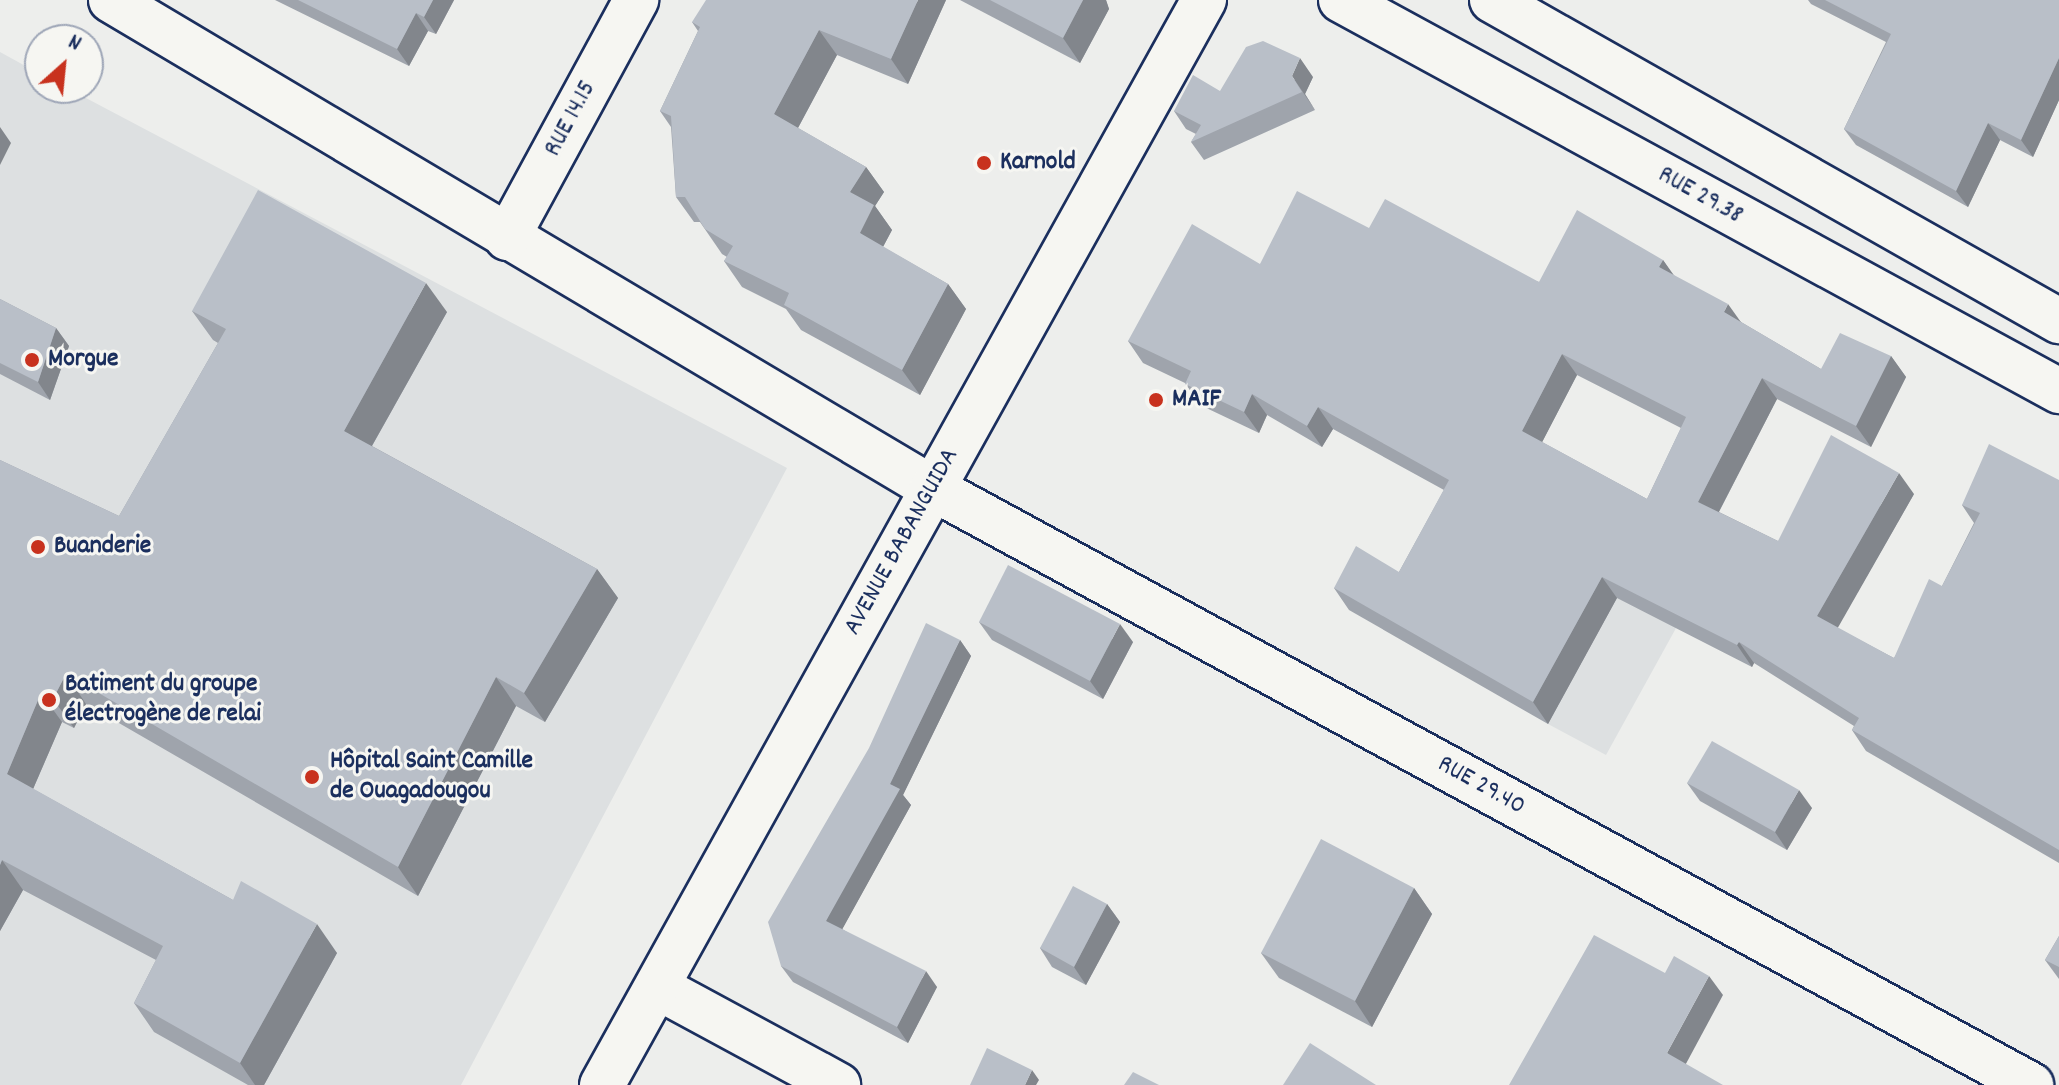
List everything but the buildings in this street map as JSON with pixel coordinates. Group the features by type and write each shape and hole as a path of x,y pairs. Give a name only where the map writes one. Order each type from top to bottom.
{"street":[{"name":"RUE 29.40","path":"111,0 932,488 2031,1085"},
{"name":"RUE 14.15","path":"507,238 636,0"},
{"name":"AVENUE BABANGUIDA","path":"602,1085 1204,0"},
{"name":"RUE 29.38","path":"1341,0 2059,391"},
{"path":"1492,0 2059,321"},
{"path":"657,987 838,1085"}],"shaded area":[{"name":"Hôpital Saint Camille de Ouagadougou","path":"0,52 24,65 24,104 97,104 787,468 461,1085 0,1085"},
{"path":"1660,520 1718,552 1606,755 1548,724"}],"place":[{"name":"Karnold","path":"984,163"},
{"name":"Morgue","path":"32,360"},
{"name":"MAIF","path":"1156,400"},
{"name":"Buanderie","path":"38,547"},
{"name":"Batiment du groupe électrogène de relai","path":"49,700"},
{"name":"Hôpital Saint Camille de Ouagadougou","path":"312,777"}]}
